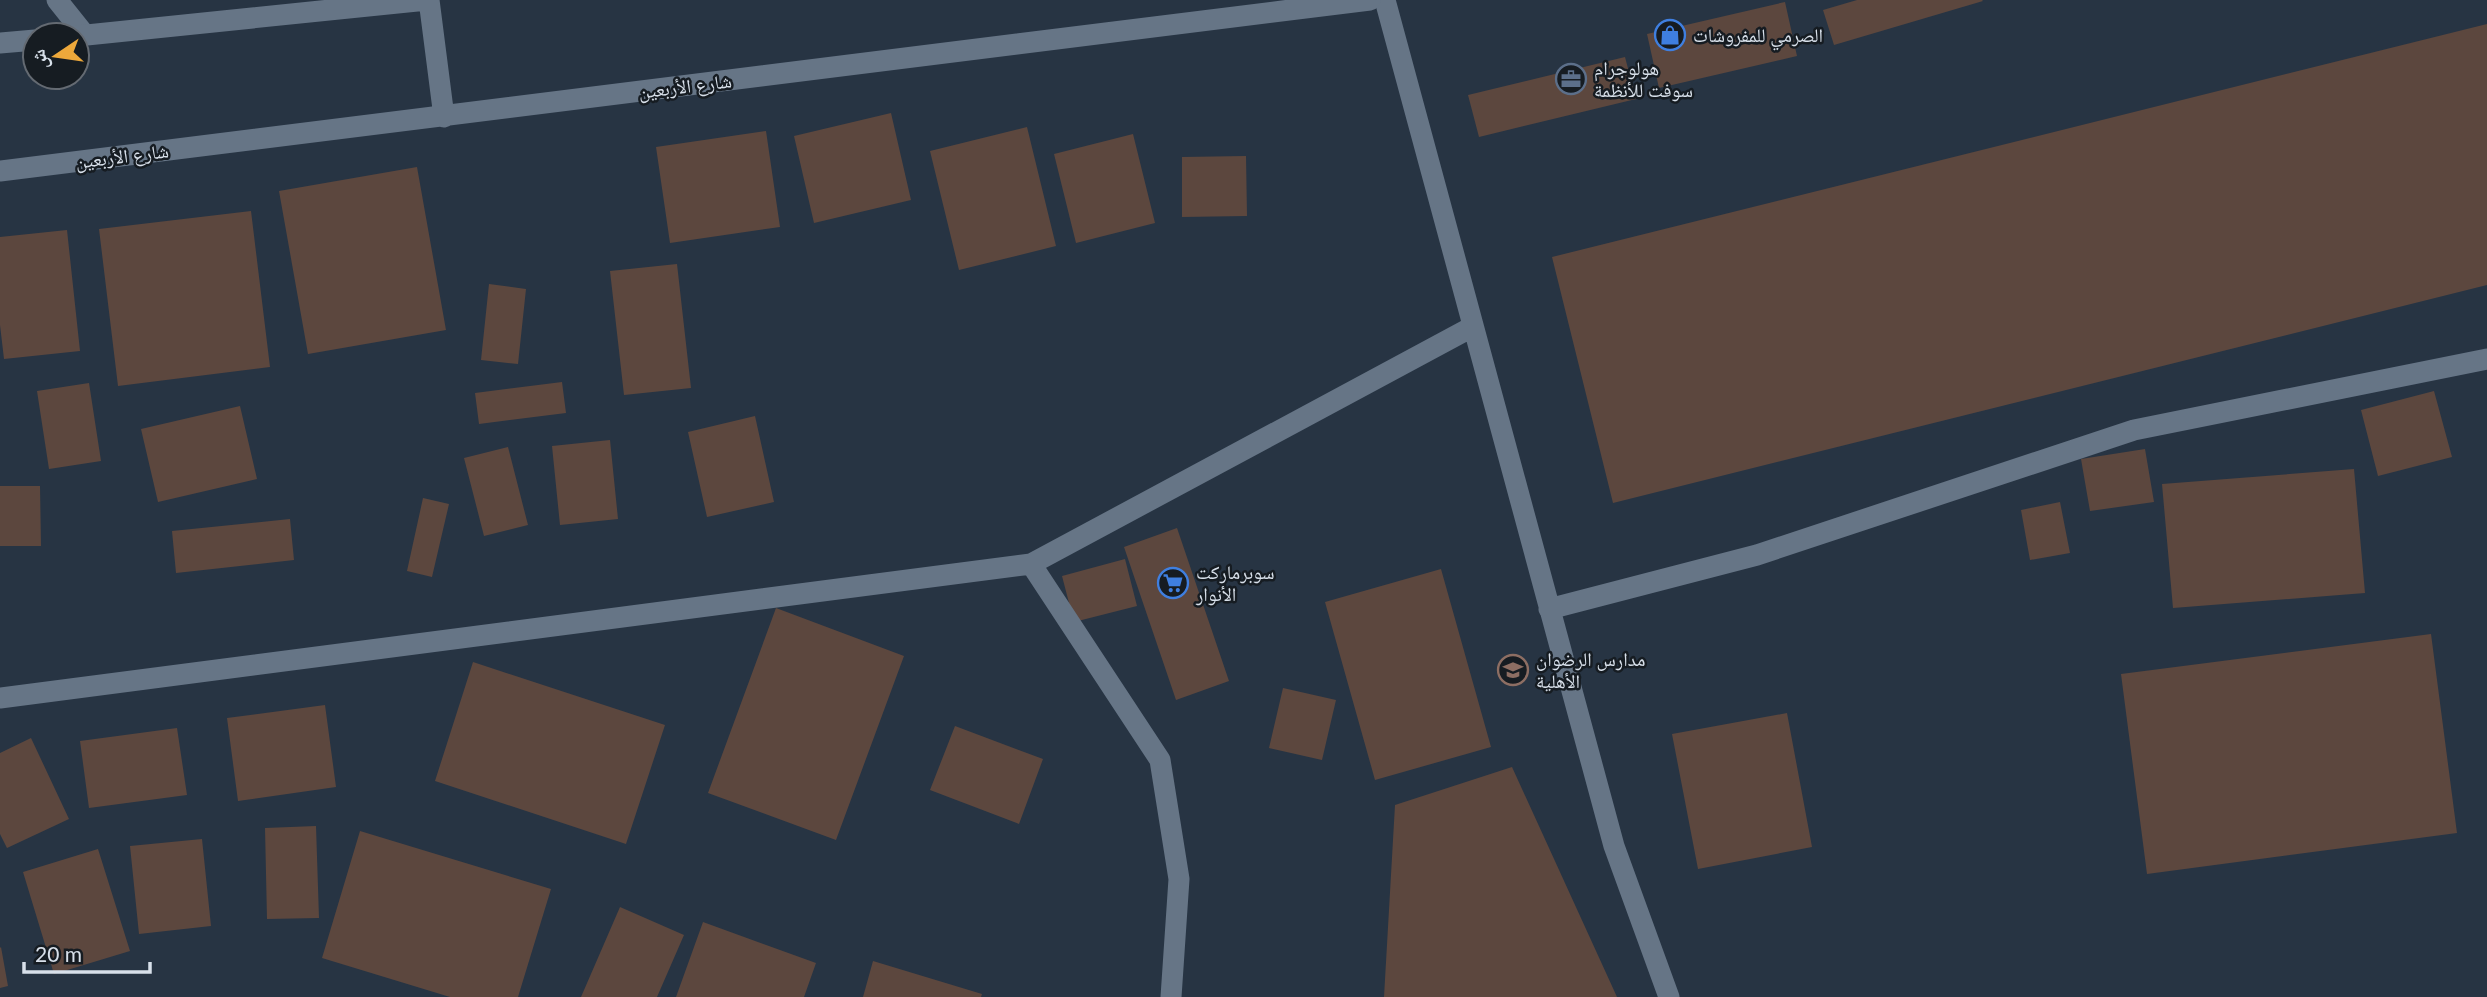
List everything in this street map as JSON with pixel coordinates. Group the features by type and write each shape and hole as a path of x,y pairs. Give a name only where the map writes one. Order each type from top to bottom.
{"street":[{"path":"57,0 71,21"},
{"path":"91,35 428,0 444,117"},
{"name":"شارع الأربعين","path":"0,172 1370,0"},
{"path":"1385,0 1614,846 1669,997"},
{"path":"0,43 21,41"},
{"path":"0,698 1031,564 1472,327"},
{"path":"1549,609 1757,555 2134,430 2487,359"},
{"path":"1031,564 1160,760 1179,879 1171,997"}],"building":[{"path":"1857,0 1983,1 1834,45 1823,10"},
{"path":"1785,2 1797,56 1659,88 1647,34"},
{"path":"2487,24 2487,285 1613,503 1552,257"},
{"path":"1625,57 1636,99 1479,137 1468,95"},
{"path":"891,113 911,200 814,223 794,136"},
{"path":"1027,127 1056,246 959,270 930,151"},
{"path":"766,131 780,227 670,243 656,147"},
{"path":"1133,134 1155,223 1076,243 1054,154"},
{"path":"1246,156 1247,216 1182,217 1182,157"},
{"path":"417,167 446,330 308,354 279,191"},
{"path":"251,211 270,367 118,386 99,229"},
{"path":"67,230 80,351 4,359 0,325 0,237"},
{"path":"677,264 691,388 624,395 610,271"},
{"path":"489,284 526,289 518,364 481,360"},
{"path":"562,382 566,413 479,424 475,393"},
{"path":"89,383 101,461 49,469 37,391"},
{"path":"2434,391 2452,457 2378,476 2361,410"},
{"path":"240,406 257,479 158,502 141,429"},
{"path":"755,416 774,502 707,517 688,432"},
{"path":"610,440 618,519 560,525 552,446"},
{"path":"508,447 528,525 484,536 464,458"},
{"path":"2145,449 2154,502 2090,511 2081,459"},
{"path":"2354,469 2365,593 2173,608 2162,484"},
{"path":"0,486 40,486 41,546 0,546"},
{"path":"423,498 449,504 432,577 407,571"},
{"path":"2060,502 2070,553 2030,560 2021,510"},
{"path":"290,519 294,560 176,573 172,531"},
{"path":"1177,528 1229,681 1176,700 1124,547"},
{"path":"1125,559 1137,606 1074,622 1062,576"},
{"path":"1441,569 1491,747 1375,780 1325,602"},
{"path":"776,608 904,656 836,840 708,793"},
{"path":"2431,634 2457,833 2147,874 2121,674"},
{"path":"473,662 665,725 626,844 435,781"},
{"path":"1283,688 1336,700 1322,760 1269,748"},
{"path":"325,705 336,787 238,801 227,718"},
{"path":"1787,713 1812,847 1698,869 1672,734"},
{"path":"955,726 1043,759 1019,824 930,790"},
{"path":"177,728 187,795 89,808 80,741"},
{"path":"31,738 69,819 7,848 0,834 0,753"},
{"path":"1512,767 1617,997 1384,997 1395,805"},
{"path":"316,826 319,918 267,919 265,828"},
{"path":"360,831 551,889 518,997 450,997 322,958"},
{"path":"202,839 211,926 139,934 130,846"},
{"path":"98,849 130,951 54,974 23,872"},
{"path":"620,907 684,935 657,997 581,997"},
{"path":"703,922 816,963 804,997 676,997"},
{"path":"0,948 8,986 0,988"},
{"path":"873,961 982,994 981,997 863,997"}],"place":[{"name":"الصرمي للمفروشات","path":"1670,35"},
{"name":"هولوجرام سوفت للأنظمة","path":"1571,79"},
{"name":"سوبرماركت الأنوار","path":"1173,583"},
{"name":"مدارس الرضوان الأهلية","path":"1513,670"}]}
